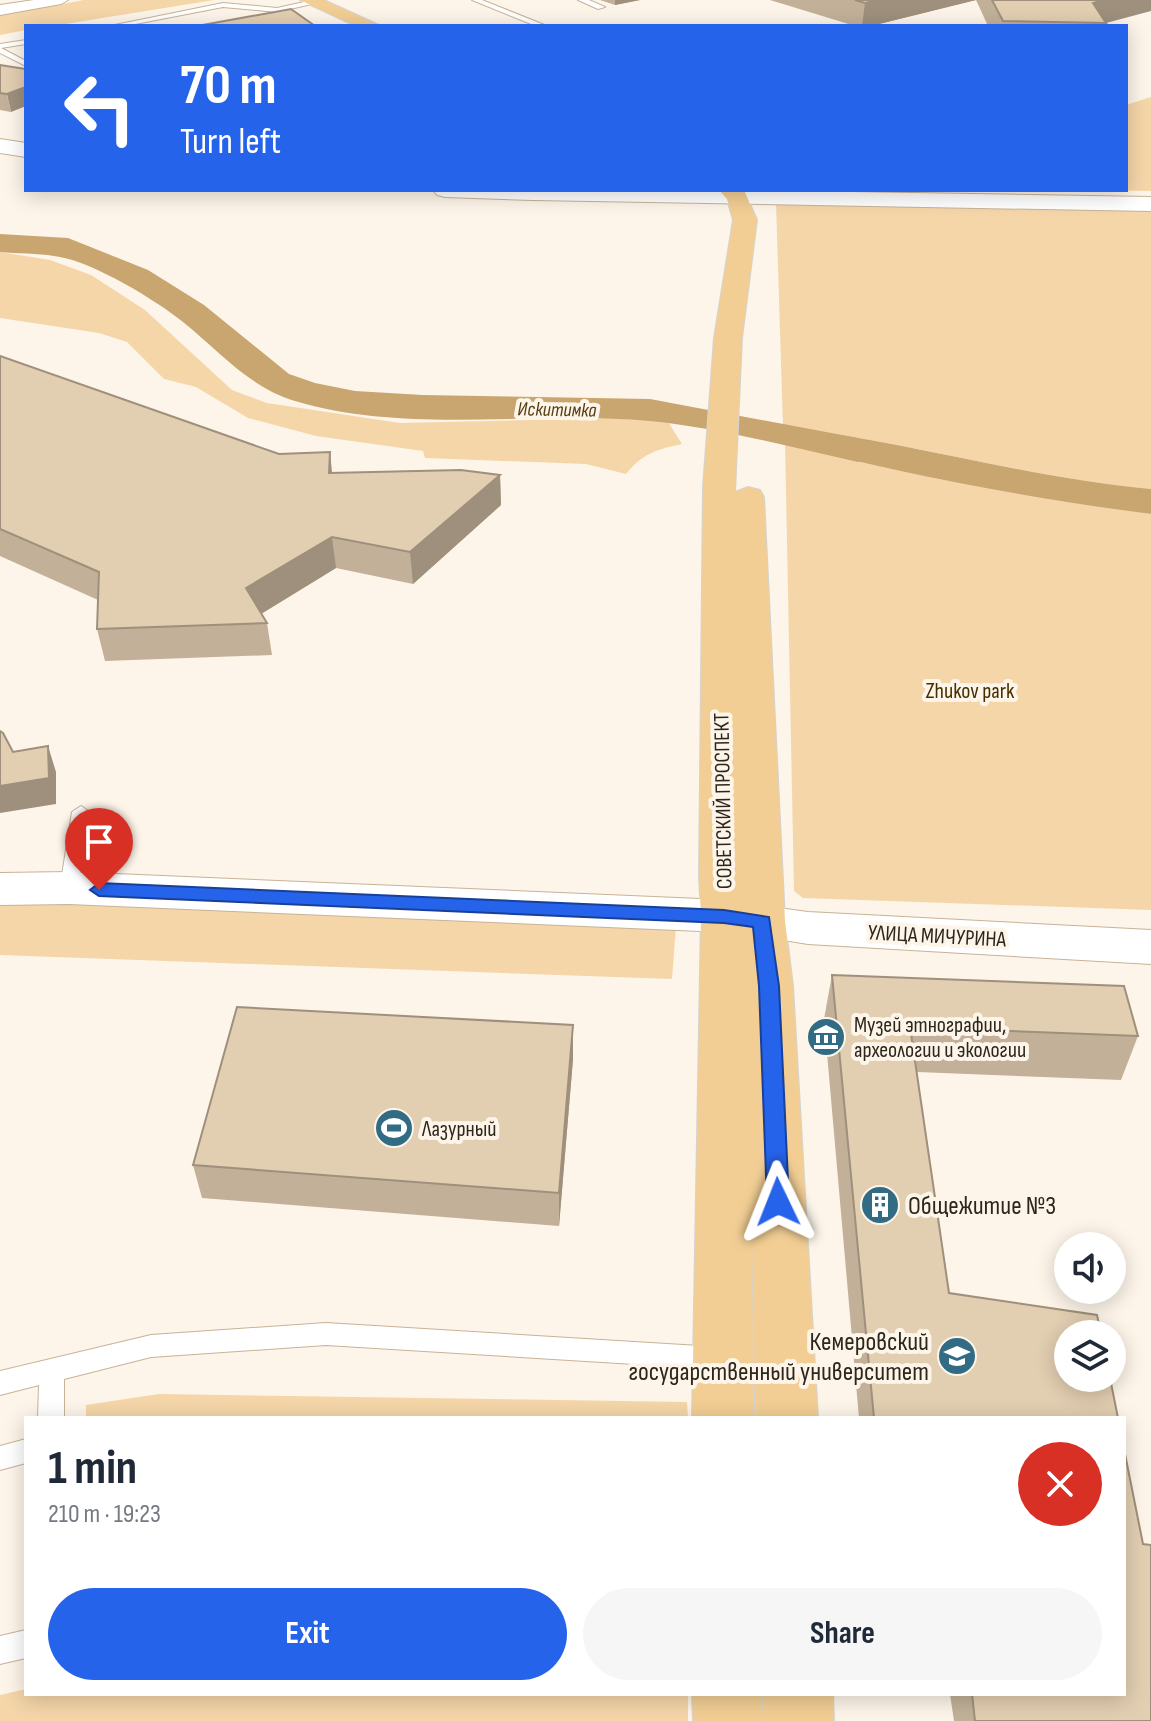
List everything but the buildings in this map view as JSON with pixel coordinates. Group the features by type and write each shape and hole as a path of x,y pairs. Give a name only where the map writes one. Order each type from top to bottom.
{"main road":[{"path":"296,5 346,24"},
{"path":"296,5 365,24"},
{"path":"0,138 24,142"},
{"path":"0,146 24,150"},
{"path":"595,192 1060,197 1151,194"},
{"path":"954,192 1151,204"},
{"name":"СОВЕТСКИЙ ПРОСПЕКТ","path":"723,1416 722,1359 743,919 739,484 747,329 766,220 745,194"},
{"name":"СОВЕТСКИЙ ПРОСПЕКТ","path":"745,194 750,445"},
{"name":"УЛИЦА МИЧУРИНА","path":"0,889 69,888 743,919 808,928 1151,947"},
{"name":"СОВЕТСКИЙ ПРОСПЕКТ","path":"743,919 769,986 787,1416"},
{"path":"727,1696 728,1721"},
{"path":"798,1696 799,1721"}],"street":[{"path":"0,10 61,0"}],"lane":[{"path":"476,0 538,24"},
{"path":"582,0 601,7"},
{"path":"124,24 223,5 296,5"},
{"path":"169,24 258,7"},
{"path":"0,48 24,42"},
{"path":"0,48 24,61"},
{"path":"69,888 81,812"},
{"path":"0,1383 151,1346 326,1334 722,1359"},
{"path":"51,1416 52,1371"},
{"path":"0,1458 24,1452"},
{"path":"0,1650 24,1644"}],"green space":[{"path":"84,0 214,0 65,24 24,24 24,30 0,35 0,15"},
{"path":"1151,97 1151,191 1128,191 1128,104"},
{"path":"776,203 1151,209 1151,489 1059,477 875,441 783,427"},
{"path":"0,252 50,260 91,275 145,310 232,390 267,403 400,423 665,417 682,444 651,453 626,474 586,464 425,458 423,451 316,436 248,418 196,387 164,379 127,342 99,333 0,318"},
{"name":"Zhukov park","path":"785,443 938,479 1151,514 1151,910 803,898 794,891"},
{"path":"0,898 676,926 672,979 0,955"},
{"path":"159,1394 687,1402 688,1416 86,1416 86,1405"},
{"path":"24,1689 24,1696 688,1696 688,1721 0,1721 0,1695"}],"shaded area":[{"path":"783,427 875,441 1059,477 1151,489 1151,514 1013,493 876,465 785,443"}],"waterway":[{"name":"Искитимка","path":"0,243 68,248 136,277 192,312 276,382 307,393 355,402 423,406 650,410 772,431 858,450"}],"place":[{"name":"Музей этнографии, археологии и экологии","path":"826,1037"},
{"name":"Лазурный","path":"394,1128"},
{"name":"Общежитие №3","path":"880,1205"},
{"name":"Кемеровский государственный университет","path":"957,1356"}],"route":[{"path":"99,890 724,916 762,921 769,986 778,1202"}]}
